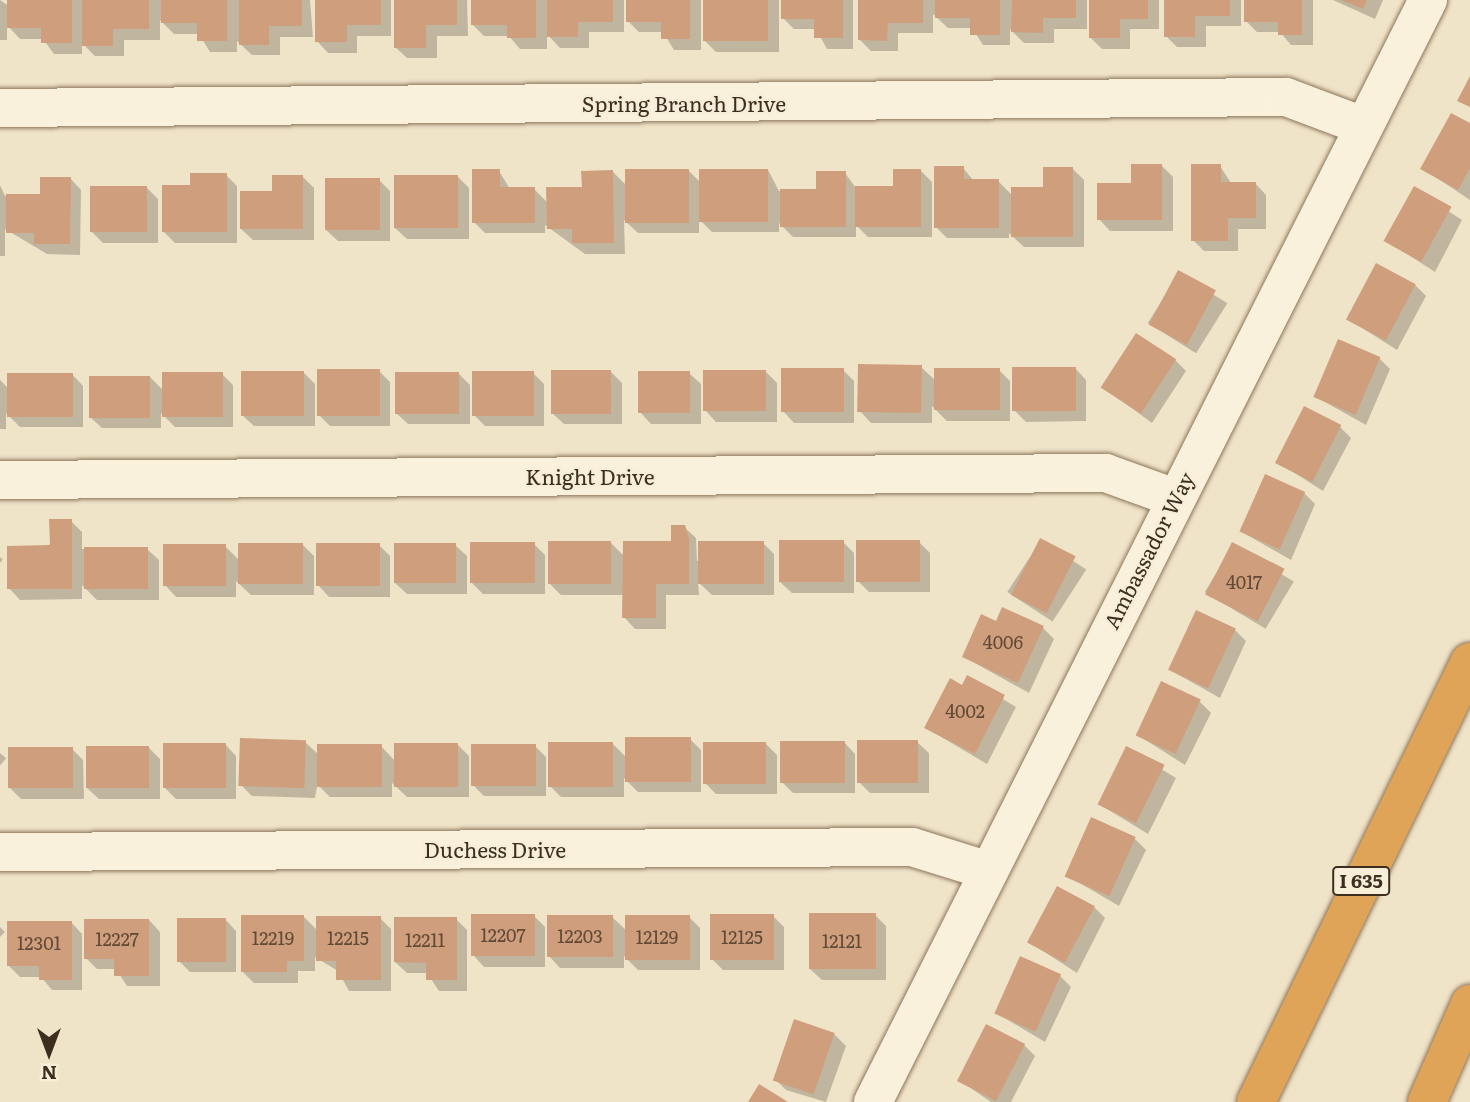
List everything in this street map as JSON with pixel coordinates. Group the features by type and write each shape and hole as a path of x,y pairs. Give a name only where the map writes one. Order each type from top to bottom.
{"highway":[{"name":"I 635","path":"1256,1102 1470,662"},
{"path":"1427,1102 1470,1004"},
{"path":"1440,1102 1470,1015"}],"street":[{"name":"Ambassador Way","path":"873,1102 986,870 1428,0"},
{"name":"Spring Branch Drive","path":"0,108 1286,97 1363,126"},
{"name":"Knight Drive","path":"0,480 1106,473 1174,498"},
{"name":"Duchess Drive","path":"0,852 912,848 986,870"}],"building":[{"path":"7,0 72,0 72,43 41,43 41,28 7,28"},
{"path":"82,0 149,0 149,29 113,29 113,46 82,46"},
{"path":"161,0 227,0 227,41 197,41 197,23 161,23"},
{"path":"239,0 302,0 302,26 269,26 269,45 239,45"},
{"path":"315,0 381,0 381,25 347,25 347,42 315,42"},
{"path":"394,0 457,0 457,25 426,25 426,48 394,48"},
{"path":"471,0 536,0 536,38 507,38 507,25 471,25"},
{"path":"547,0 613,0 613,22 578,22 578,37 547,37"},
{"path":"626,0 690,0 690,39 661,39 661,22 626,22"},
{"path":"703,0 768,0 768,41 703,41"},
{"path":"781,0 843,0 843,38 814,38 814,19 781,19"},
{"path":"858,0 923,0 923,23 888,23 887,41 858,40"},
{"path":"935,0 1000,0 1000,35 970,35 970,18 935,18"},
{"path":"1012,0 1076,0 1076,18 1043,18 1043,33 1011,32"},
{"path":"1089,0 1148,0 1148,19 1120,19 1120,38 1089,38"},
{"path":"1164,0 1230,0 1230,16 1195,16 1195,37 1164,37"},
{"path":"1244,0 1302,0 1302,35 1278,35 1278,22 1244,22"},
{"path":"1341,0 1367,0 1363,9"},
{"path":"1470,76 1470,107 1457,101"},
{"path":"1451,113 1470,123 1470,168 1458,190 1420,169"},
{"path":"1131,164 1162,164 1162,220 1097,220 1097,183 1131,183"},
{"path":"1191,164 1221,164 1221,182 1256,182 1256,218 1228,218 1228,241 1191,241"},
{"path":"934,166 964,166 964,179 999,179 999,228 934,228"},
{"path":"1043,167 1073,167 1073,237 1011,237 1011,187 1043,187"},
{"path":"472,169 500,169 500,187 535,187 535,223 472,223"},
{"path":"625,169 689,169 689,223 625,223"},
{"path":"699,169 768,169 768,222 699,222"},
{"path":"893,169 921,169 921,227 855,227 855,186 893,186"},
{"path":"613,170 614,243 572,243 572,229 547,229 546,187 582,187 581,171"},
{"path":"816,171 846,171 846,227 780,227 780,189 816,189"},
{"path":"190,173 227,173 227,232 162,232 162,185 190,185"},
{"path":"272,175 303,175 303,229 240,229 240,191 272,191"},
{"path":"394,175 458,175 458,228 394,228"},
{"path":"40,177 71,177 70,244 34,244 34,233 6,233 6,194 40,194"},
{"path":"325,178 380,178 380,230 325,230"},
{"path":"90,186 147,186 147,232 90,232"},
{"path":"1414,186 1452,207 1421,262 1383,241"},
{"path":"1376,263 1416,284 1386,341 1346,320"},
{"path":"1178,270 1216,290 1187,345 1149,325"},
{"path":"1136,333 1176,359 1141,414 1101,388"},
{"path":"1338,339 1380,357 1356,415 1313,397"},
{"path":"858,364 922,365 921,413 857,412"},
{"path":"1012,367 1076,367 1076,411 1012,411"},
{"path":"781,368 844,368 844,412 781,412"},
{"path":"934,368 1000,368 1000,410 934,410"},
{"path":"317,369 380,369 380,416 317,416"},
{"path":"551,370 611,370 611,414 551,414"},
{"path":"703,370 766,370 766,411 703,411"},
{"path":"241,371 304,371 304,416 241,416"},
{"path":"472,371 534,371 534,416 472,416"},
{"path":"638,371 690,371 690,413 638,413"},
{"path":"162,372 223,372 223,417 162,417"},
{"path":"395,372 459,372 459,414 395,414"},
{"path":"7,373 73,373 73,417 7,417"},
{"path":"89,376 150,376 150,418 89,418"},
{"path":"1304,406 1341,425 1312,482 1275,463"},
{"path":"1265,474 1305,492 1280,549 1239,532"},
{"path":"49,519 72,519 72,589 7,589 7,546 50,545"},
{"path":"671,525 685,525 689,538 689,584 656,584 656,618 622,618 623,541 671,541"},
{"path":"1040,538 1076,556 1047,613 1011,595"},
{"path":"779,540 844,540 844,582 779,582"},
{"path":"856,540 920,540 920,582 856,582"},
{"path":"548,541 611,541 611,584 548,584"},
{"path":"698,541 764,541 764,584 698,584"},
{"path":"470,542 535,542 535,583 470,583"},
{"path":"1232,542 1285,569 1258,621 1205,595"},
{"path":"238,543 303,543 303,584 238,584"},
{"path":"316,543 380,543 380,586 316,586"},
{"path":"394,543 456,543 456,583 394,583"},
{"path":"163,544 226,544 226,586 163,586"},
{"path":"84,547 148,547 148,589 84,589"},
{"path":"1002,607 1044,626 1018,683 962,657 981,614 996,621"},
{"path":"1196,610 1236,629 1208,688 1168,670"},
{"path":"967,675 1005,695 975,754 924,728 950,678 962,685"},
{"path":"1161,681 1201,700 1176,754 1136,735"},
{"path":"625,737 691,737 691,782 625,782"},
{"path":"240,738 306,740 304,788 238,786"},
{"path":"857,740 918,740 918,783 857,783"},
{"path":"780,741 845,741 845,783 780,783"},
{"path":"548,742 613,742 613,787 548,787"},
{"path":"703,742 766,742 766,784 703,784"},
{"path":"163,743 226,743 226,788 163,788"},
{"path":"394,743 458,743 458,787 394,787"},
{"path":"317,744 382,744 382,787 317,787"},
{"path":"471,744 536,744 536,786 471,786"},
{"path":"86,746 149,746 149,788 86,788"},
{"path":"1126,746 1165,765 1136,823 1098,804"},
{"path":"8,747 73,747 73,788 8,788"},
{"path":"1091,817 1136,837 1109,896 1065,876"},
{"path":"1057,886 1095,906 1065,963 1027,943"},
{"path":"809,913 876,913 876,969 809,969"},
{"path":"471,914 535,914 535,956 471,956"},
{"path":"710,914 774,914 774,960 710,960"},
{"path":"241,915 304,915 304,961 287,961 287,972 241,972"},
{"path":"547,915 613,915 613,957 547,957"},
{"path":"625,915 690,915 690,960 625,960"},
{"path":"316,916 381,916 381,980 336,980 336,961 316,961"},
{"path":"394,917 457,917 457,980 426,980 426,963 394,962"},
{"path":"177,918 226,918 226,962 177,962"},
{"path":"84,919 149,919 149,976 114,976 114,959 84,959"},
{"path":"7,921 72,921 72,980 39,980 39,966 7,966"},
{"path":"1020,956 1061,974 1035,1032 994,1014"},
{"path":"794,1019 835,1033 813,1094 773,1080"},
{"path":"986,1024 1025,1044 996,1101 957,1081"},
{"path":"759,1084 788,1102 748,1102"}]}
